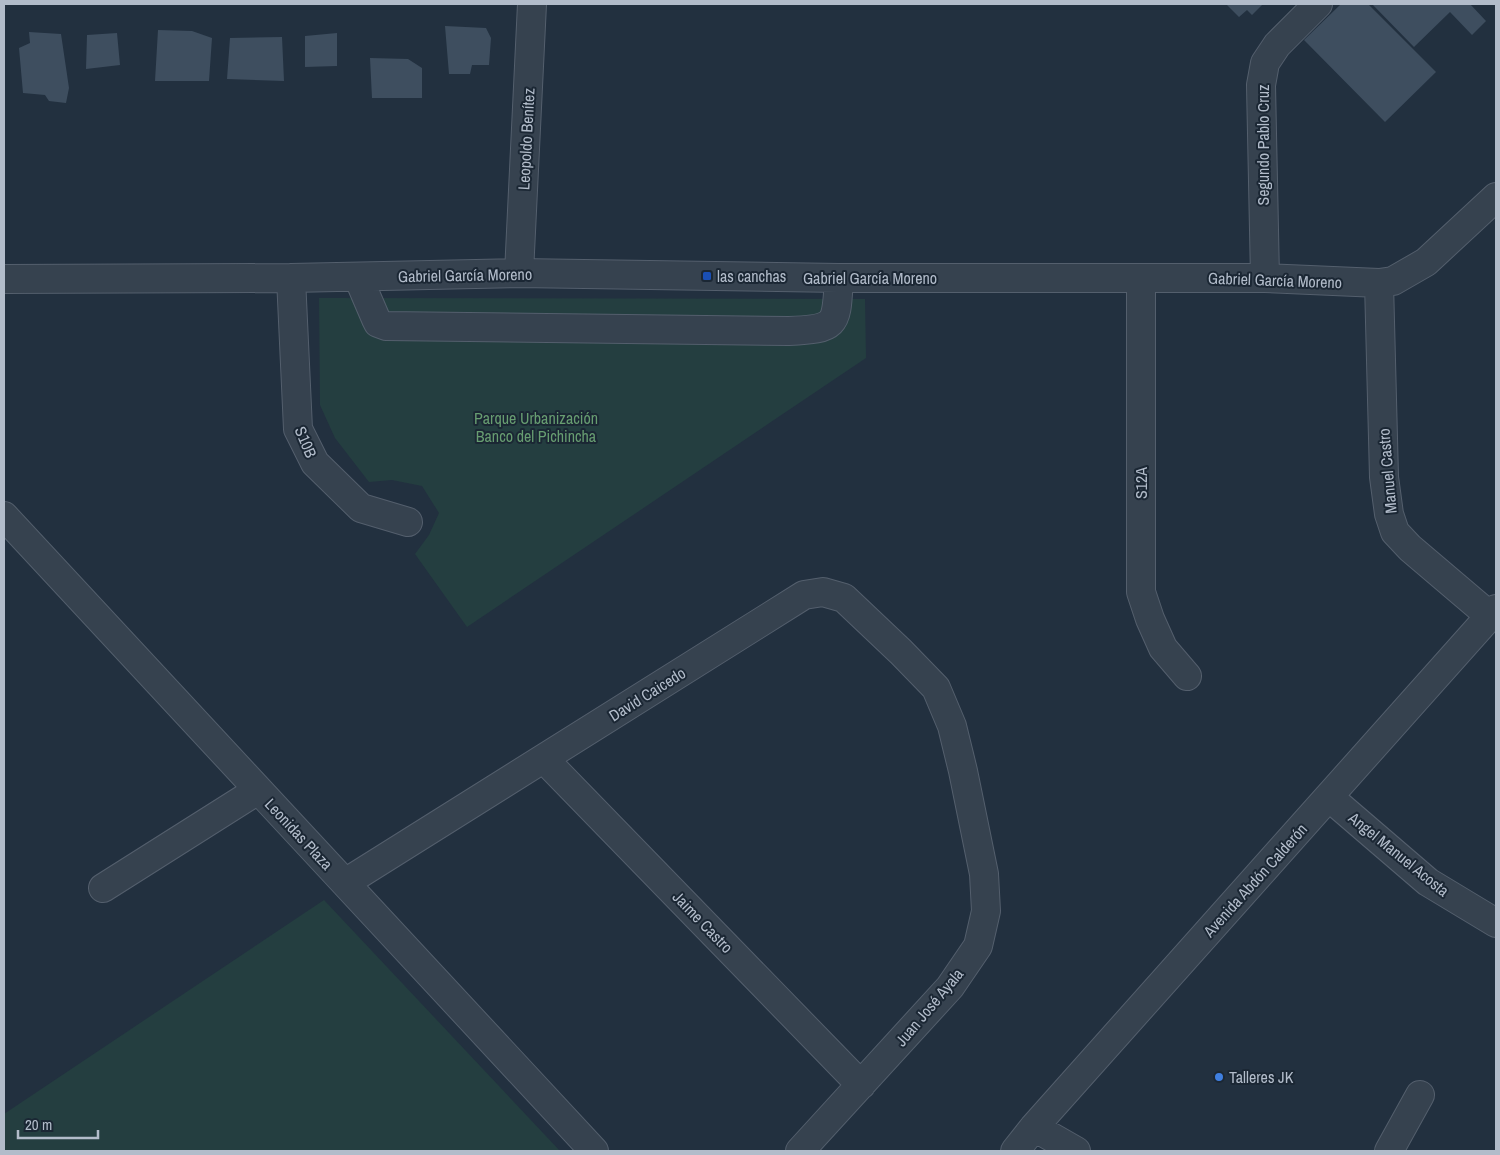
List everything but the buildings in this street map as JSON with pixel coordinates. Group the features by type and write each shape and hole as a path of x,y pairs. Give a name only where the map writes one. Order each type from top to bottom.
{"street":[{"name":"Leopoldo Benítez","path":"519,273 532,4"},
{"name":"Segundo Pablo Cruz","path":"1266,278 1261,85 1265,63 1276,45 1318,4"},
{"name":"Gabriel García Moreno","path":"4,279 291,278 519,273 839,278 1266,278 1379,283 1393,281 1426,262 1496,197"},
{"path":"358,277 376,320 378,323 386,326 789,331 811,330 833,321 836,313 839,278"},
{"name":"S10B","path":"291,278 298,430 315,463 361,508 408,522"},
{"name":"S12A","path":"1141,278 1141,592 1163,648 1187,676"},
{"name":"Manuel Castro","path":"1379,283 1384,476 1389,514 1394,532 1410,548 1493,612"},
{"name":"Leonidas Plaza","path":"4,516 594,1151"},
{"name":"David Caicedo","path":"345,883 804,595 823,592 844,598 936,688"},
{"name":"Avenida Abdón Calderón","path":"1015,1151 1034,1127 1493,612"},
{"name":"Juan José Ayala","path":"800,1151 950,987 978,946 986,911 984,874 952,726 936,688"},
{"name":"Jaime Castro","path":"544,759 861,1085"},
{"path":"103,888 258,790"},
{"name":"Angel Manuel Acosta","path":"1329,796 1428,882 1496,924"},
{"path":"1389,1151 1420,1095"},
{"path":"1034,1127 1076,1151"}],"green space":[{"name":"Parque Urbanización Banco del Pichincha","path":"319,298 865,299 866,358 467,627 415,554 429,535 439,513 422,486 392,480 369,482 335,438 320,405"},
{"path":"324,900 560,1151 4,1151 4,1114"}],"place":[{"name":"las canchas","path":"707,276"},
{"name":"Talleres JK","path":"1219,1077"}]}
